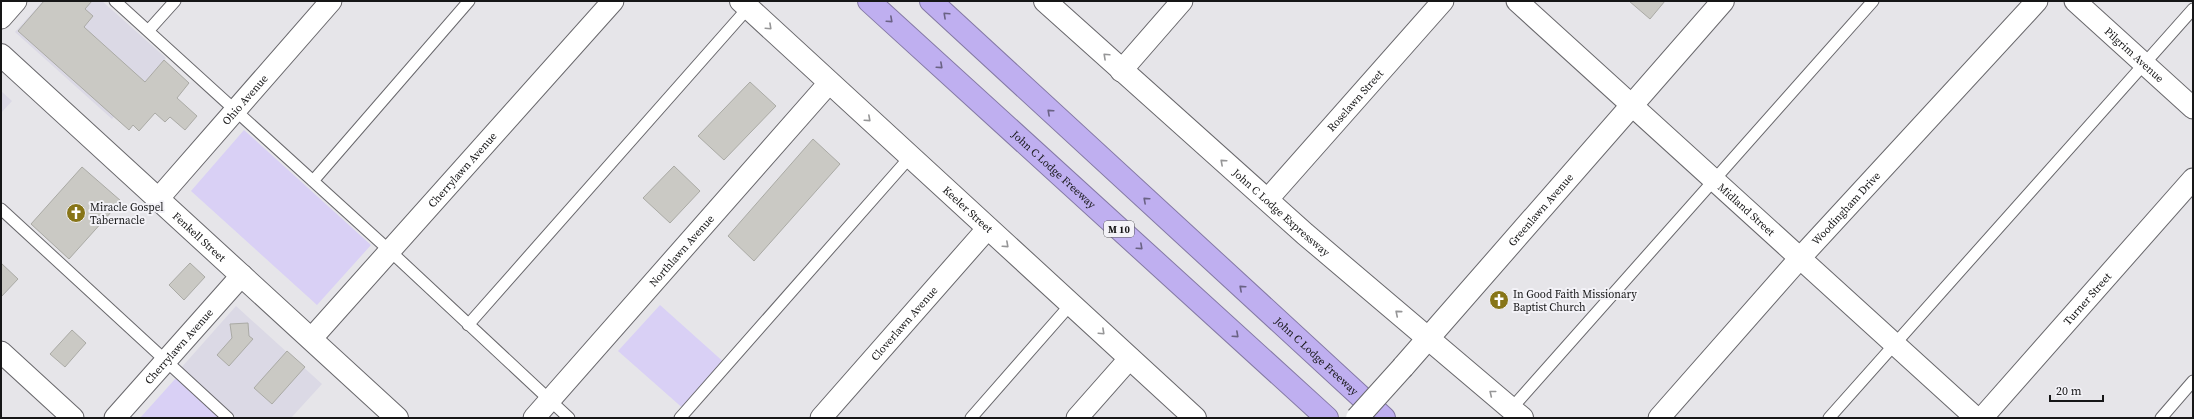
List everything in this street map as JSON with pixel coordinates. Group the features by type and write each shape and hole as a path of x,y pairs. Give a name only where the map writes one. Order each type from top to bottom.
{"highway":[{"name":"John C Lodge Freeway","path":"869,1 1327,418"},
{"name":"John C Lodge Freeway","path":"931,1 1384,418"}],"main road":[{"name":"John C Lodge Expressway","path":"1045,1 1121,71 1267,200 1516,414"},
{"name":"Greenlawn Avenue","path":"1357,418 1723,1"},
{"name":"Keeler Street","path":"744,4 1195,418"},
{"name":"Fenkell Street","path":"1,55 397,418"}],"street":[{"path":"1,18 16,1"},
{"name":"Ohio Avenue","path":"158,199 331,1"},
{"name":"Cherrylawn Avenue","path":"311,339 613,1"},
{"path":"1121,71 1182,1"},
{"name":"Roselawn Street","path":"1267,200 1443,1"},
{"name":"Midland Street","path":"1517,1 1976,418"},
{"name":"Woodingham Drive","path":"1659,418 1800,258 2037,1"},
{"name":"Pilgrim Avenue","path":"2075,1 2193,108"},
{"name":"Northlawn Avenue","path":"534,418 829,83"},
{"name":"Turner Street","path":"1982,418 2193,179"},
{"name":"Cloverlawn Avenue","path":"821,418 988,228"},
{"name":"Cherrylawn Avenue","path":"115,418 242,275"},
{"path":"1,352 73,418"},
{"path":"1077,418 1130,358"}],"lane":[{"path":"115,1 390,251 569,418"},
{"path":"148,31 175,1"},
{"path":"313,182 469,1"},
{"path":"1516,414 1714,180 1873,1"},
{"path":"468,325 744,4"},
{"path":"1828,418 1893,343 2193,9"},
{"path":"680,418 910,157"},
{"path":"1,209 228,418"},
{"path":"971,418 1071,304"},
{"path":"2161,418 2193,381"}],"shaded area":[{"path":"43,1 102,1 166,58 112,119 15,32"},
{"path":"1,91 12,101 1,113"},
{"path":"244,130 371,245 317,305 191,191"},
{"path":"660,305 727,365 686,411 618,351"},
{"path":"236,306 322,384 291,418 237,418 181,368"},
{"path":"176,378 221,418 140,418"}],"building":[{"path":"44,1 92,1 85,9 93,16 84,27 145,82 164,60 189,83 177,98 197,116 185,130 170,117 165,122 155,113 139,131 133,125 129,130 18,31"},
{"path":"1629,1 1665,1 1650,19"},
{"path":"750,82 776,106 724,160 698,136"},
{"path":"813,139 840,164 754,261 728,236"},
{"path":"674,166 700,191 670,223 643,198"},
{"name":"Miracle Gospel Tabernacle","path":"82,167 121,201 69,259 31,224"},
{"path":"1,263 18,279 1,297"},
{"path":"190,263 205,277 184,300 169,285"},
{"path":"248,323 249,336 253,339 229,366 217,355 232,338 230,324"},
{"path":"72,330 86,343 65,367 50,354"},
{"path":"287,351 305,367 272,404 254,388"}],"place":[{"name":"Miracle Gospel Tabernacle","path":"76,213"},
{"name":"In Good Faith Missionary Baptist Church","path":"1499,300"}]}
